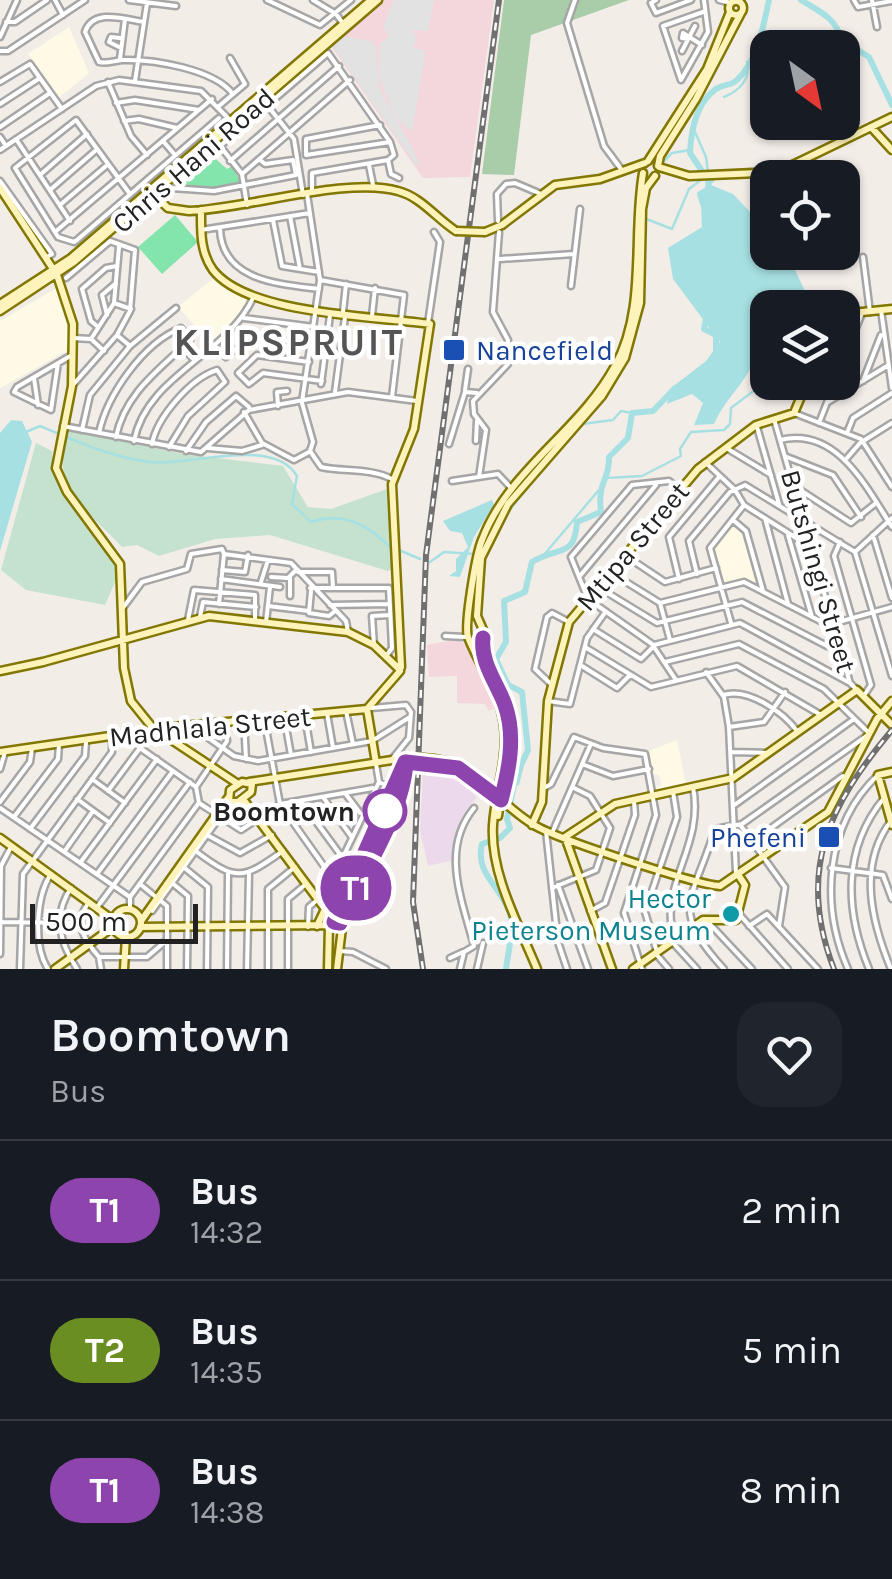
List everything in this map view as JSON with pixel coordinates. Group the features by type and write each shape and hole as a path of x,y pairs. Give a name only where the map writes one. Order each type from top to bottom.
{"main road":[{"name":"Chris Hani Road","path":"152,192 227,118 339,21 374,0"},
{"path":"538,969 495,849 492,824 500,799 502,714 470,634 479,547 512,489 597,393 623,349 633,314 635,227 645,167 707,69 731,4"},
{"path":"494,834 509,722 484,654 476,611 478,575 496,522 602,396 628,350 640,304 646,188 657,171 660,156 696,100 731,4"},
{"name":"Chris Hani Road","path":"0,307 56,273 222,129 227,118 239,114 332,33 339,21"},
{"path":"152,192 168,208 201,210 307,194 384,189 416,202 453,229 485,232 561,183 600,179 634,166 694,176 778,172 853,138 892,114"},
{"path":"871,127 892,150"},
{"path":"645,167 657,171"},
{"path":"1,185 56,273 73,338 72,386 57,450 58,473 67,492 116,556 122,575 131,701 145,721 249,794 260,818 325,913 337,951 337,969"},
{"path":"528,205 531,190"},
{"path":"201,210 202,248 212,269 227,284 254,297 429,323"},
{"path":"41,280 47,259"},
{"name":"Chris Hani Road","path":"0,307 56,273"},
{"path":"860,312 892,310"},
{"path":"386,762 372,741 366,709 400,668 394,480 408,446 429,323"},
{"path":"408,446 429,323"},
{"path":"794,413 799,400"},
{"name":"Mtipa Street","path":"532,824 542,806 548,701 570,622 705,462 756,425 794,413"},
{"path":"0,672 200,617 348,632 387,654 400,668"},
{"path":"470,634 481,626"},
{"path":"470,634 483,638"},
{"path":"564,838 601,812 634,799 732,779 820,715 860,694"},
{"name":"Butshingi Street","path":"860,694 892,724"},
{"path":"424,762 458,768 532,824 549,832 720,886 828,812 868,734 892,701"},
{"name":"Madhlala Street","path":"3,752 190,725 366,709"},
{"path":"228,803 263,783 386,762 455,762 500,799"},
{"path":"386,762 405,763"},
{"path":"328,969 328,926 350,890 405,763"},
{"path":"118,928 138,919 151,925 328,926 346,909 399,797 405,763"},
{"path":"482,781 496,782 502,769"},
{"path":"891,823 878,775 892,772"},
{"path":"51,969 149,911 228,803 232,784"},
{"path":"0,838 98,906 118,928 124,969"},
{"path":"564,838 612,969"},
{"path":"638,968 705,919 709,923 731,922 740,915 744,884 739,876"}],"street":[{"path":"0,37 16,0"},
{"path":"6,22 16,21 47,0"},
{"path":"55,0 63,15"},
{"path":"0,51 8,51 84,0"},
{"path":"130,0 175,4"},
{"path":"267,0 317,24 339,21"},
{"path":"313,0 339,21"},
{"path":"575,0 566,23 604,146 622,169"},
{"path":"656,0 651,2 656,13 701,0 709,30 680,80 663,26 703,12"},
{"path":"339,21 349,1"},
{"path":"872,2 877,26"},
{"path":"855,3 892,2"},
{"path":"135,81 148,3"},
{"path":"144,22 102,16 84,28 98,62 120,60 206,72 233,94"},
{"path":"120,60 125,19"},
{"path":"682,51 694,26"},
{"path":"121,48 108,41 122,38"},
{"path":"688,39 702,46"},
{"path":"247,205 242,174 221,150 222,144 324,55 331,55 380,125 394,155 388,160 312,173 307,194"},
{"path":"218,106 245,84 230,58"},
{"path":"0,82 30,64 62,108"},
{"path":"230,160 340,66"},
{"path":"0,104 40,78"},
{"path":"242,174 350,80"},
{"path":"0,137 3,148 108,82 135,81 202,91 227,118 175,155 76,241 60,238 55,232 16,172 17,165 74,121 80,123 130,194"},
{"path":"108,82 124,121 147,155"},
{"path":"0,126 51,93"},
{"path":"55,232 212,99"},
{"path":"116,103 132,100 199,110"},
{"path":"267,105 290,132 307,194 320,280 302,403 312,438 310,451 322,468 354,474 372,470 394,480"},
{"path":"124,121 139,119 178,128"},
{"path":"380,125 303,142 308,156 390,142"},
{"path":"40,175 87,134"},
{"path":"16,139 70,221"},
{"path":"163,141 175,155"},
{"path":"50,190 97,149"},
{"path":"164,195 173,188 199,192 296,174 293,160 265,164 259,159"},
{"path":"388,160 390,174 399,178"},
{"path":"369,163 374,190"},
{"path":"60,205 108,165"},
{"path":"498,221 500,188 512,183 541,194"},
{"path":"571,286 580,209"},
{"path":"201,230 310,213"},
{"path":"290,216 300,269"},
{"path":"273,220 281,266 319,272"},
{"path":"220,229 225,254 238,268 271,283 319,290"},
{"path":"429,323 440,242 434,232"},
{"path":"480,477 486,430 472,409 477,394 508,364 508,340 494,315 499,232"},
{"path":"66,278 108,242 136,251 131,309 117,335 72,386"},
{"path":"91,339 114,303 119,247"},
{"path":"500,259 574,254"},
{"path":"860,325 866,312 863,258"},
{"path":"98,327 91,321 82,289 106,268 117,266"},
{"path":"320,280 404,294 392,398"},
{"path":"107,314 102,294 116,283"},
{"path":"335,394 346,284"},
{"path":"372,316 376,288"},
{"path":"134,441 142,416 244,318 254,297"},
{"path":"114,303 131,309"},
{"path":"82,430 90,395 130,346 176,308"},
{"path":"309,362 257,355 238,373 249,384 263,373 321,383 331,310"},
{"path":"846,433 854,418 892,390 881,310"},
{"path":"244,318 314,327"},
{"path":"99,433 106,402 140,362 180,328 190,338 124,408 116,437"},
{"path":"862,381 883,331"},
{"path":"117,335 130,346"},
{"path":"214,344 226,357 253,336 311,344"},
{"path":"73,338 91,339 104,351"},
{"path":"183,347 195,361"},
{"path":"58,363 52,409 14,392 34,378 58,363 73,355"},
{"path":"819,423 828,402 887,366"},
{"path":"152,444 156,428 184,394 213,370 224,378 173,434 169,448"},
{"path":"449,444 468,370"},
{"path":"34,378 40,389 38,406"},
{"path":"278,406 276,392 287,391"},
{"path":"465,392 477,394"},
{"path":"208,448 247,411 335,394 416,400"},
{"path":"186,452 206,422 236,396 263,444 294,460 310,451"},
{"path":"794,413 863,441 892,487"},
{"name":"Butshingi Street","path":"774,419 850,682 860,694"},
{"path":"476,441 478,421"},
{"path":"848,458 863,441 892,423"},
{"path":"756,425 779,504"},
{"path":"62,431 82,430 186,452 208,448 242,451 263,444"},
{"path":"780,440 795,437 848,458 891,522 855,552"},
{"path":"726,447 771,475"},
{"path":"785,456 832,474 861,517"},
{"path":"705,462 734,488 744,505 811,547"},
{"path":"452,481 500,475 512,489"},
{"path":"679,579 668,537 719,476"},
{"path":"676,680 654,646 588,599 572,557 631,486 670,481 680,490"},
{"path":"579,577 657,484"},
{"path":"697,574 690,540 734,488 748,485 855,552 892,676"},
{"path":"794,486 850,522 876,504"},
{"path":"731,624 711,545 744,505"},
{"path":"765,518 788,604"},
{"path":"732,520 746,530 763,592"},
{"path":"788,533 812,616"},
{"path":"873,535 892,598"},
{"path":"840,542 834,556 870,684 860,694"},
{"path":"122,609 141,582 186,569 191,554 220,549 224,554 219,604"},
{"path":"224,554 290,562 311,589 347,622 348,632"},
{"path":"222,570 244,572 248,555"},
{"path":"625,556 659,580 679,579 716,568"},
{"path":"261,582 268,560"},
{"path":"271,578 290,577 297,571 332,572 333,588"},
{"path":"610,572 660,603 670,640"},
{"path":"290,577 290,596"},
{"path":"222,579 280,586"},
{"path":"660,603 743,582 833,624 892,608"},
{"path":"266,622 270,587"},
{"path":"598,587 656,623 742,602 827,646 840,646"},
{"path":"311,589 388,588 392,649 387,654"},
{"path":"309,611 311,589"},
{"path":"188,621 191,591 256,596 255,620"},
{"path":"200,617 202,603 256,607"},
{"path":"329,606 390,604"},
{"path":"268,606 328,616 335,611"},
{"path":"552,685 535,668 547,617 552,613 570,622"},
{"path":"548,701 570,704 584,646 604,613"},
{"path":"374,645 372,616 390,614"},
{"path":"592,628 641,659 654,646 670,640 742,624 850,682"},
{"path":"374,630 391,628"},
{"path":"664,662 739,644 824,690 868,734 740,825 716,828 688,913 692,928 724,969"},
{"path":"584,646 650,686 734,665 820,715"},
{"path":"580,665 617,688 630,674"},
{"path":"706,672 723,695 732,779 733,867 739,876"},
{"path":"723,695 739,692 774,711 798,732"},
{"path":"728,727 759,725 774,711 785,692"},
{"name":"Madhlala Street","path":"366,709 407,706 410,717"},
{"path":"346,711 353,744"},
{"path":"327,712 333,748"},
{"path":"304,714 311,752"},
{"path":"284,716 292,755"},
{"path":"190,725 246,759 272,759 372,741 410,717"},
{"path":"328,926 309,908 332,880 386,762 409,738 410,717"},
{"path":"264,718 280,804 332,880 350,890"},
{"path":"733,806 854,719"},
{"path":"244,720 246,759"},
{"path":"196,787 227,740 224,722"},
{"path":"108,791 140,748 139,732"},
{"path":"20,969 21,880 113,751 112,736"},
{"path":"543,788 551,784 573,738 642,750 656,815 624,913 638,968"},
{"path":"30,829 84,756 86,740"},
{"path":"14,817 58,759 59,744"},
{"path":"567,969 559,946 549,832 591,744"},
{"path":"32,748 30,762 0,805 130,897 138,919"},
{"path":"140,748 196,787 200,803 218,818 241,830 280,804 373,788"},
{"path":"0,769 3,752"},
{"path":"730,752 769,753"},
{"path":"80,863 157,760"},
{"path":"582,764 613,776 648,769"},
{"path":"97,874 173,771"},
{"path":"753,841 847,774"},
{"path":"848,969 834,934 831,868 852,805 878,775"},
{"path":"92,779 125,803"},
{"path":"98,906 190,782"},
{"path":"380,782 394,789"},
{"path":"555,886 596,870 610,828 588,794 572,787"},
{"path":"693,787 698,816 667,914 674,941 697,969"},
{"path":"670,969 656,953 645,912 676,817 673,792"},
{"path":"345,793 361,814"},
{"path":"323,797 352,836"},
{"path":"869,969 854,931 850,870 866,823 884,798"},
{"path":"590,911 604,904 636,812 634,799"},
{"path":"77,800 110,823"},
{"path":"301,800 342,857"},
{"path":"130,897 200,803"},
{"path":"474,808 461,827 455,854 474,946"},
{"path":"64,852 93,811"},
{"path":"891,823 871,873 874,925 889,954 891,969"},
{"path":"740,825 785,889 780,926"},
{"path":"206,834 240,853 272,835"},
{"path":"0,954 1,866 12,846"},
{"path":"194,850 228,874 249,874 283,851"},
{"path":"183,866 207,885 207,969"},
{"path":"268,969 269,887 295,868"},
{"path":"831,868 886,877 892,899"},
{"path":"51,874 42,890 40,953 51,969"},
{"path":"227,969 228,874"},
{"path":"247,969 249,874"},
{"path":"171,882 188,896 187,969"},
{"path":"140,884 167,906 167,969"},
{"path":"288,969 288,899 306,884"},
{"path":"555,886 588,969"},
{"path":"71,888 62,901 61,944 77,969"},
{"path":"90,901 81,923 99,957 100,969"},
{"path":"749,926 765,913 818,969"},
{"path":"740,915 788,969"},
{"path":"0,922 81,923"},
{"path":"709,923 752,969"},
{"path":"99,957 147,958 167,940"},
{"path":"450,958 483,942 477,969"},
{"path":"460,968 467,950"},
{"path":"337,951 353,952 386,969"},
{"path":"147,958 147,969"}],"shaded area":[{"path":"379,0 494,0 470,177 423,178 329,43"},
{"path":"394,0 434,0 428,31 412,30 417,40 412,48 424,50 425,54 412,132 396,118 379,78 380,44 389,36 383,28"},
{"path":"69,27 89,73 57,99 28,54"},
{"path":"340,36 372,41 379,87 412,148 419,163 416,165 331,44"},
{"path":"214,278 249,300 242,316 211,344 178,307"},
{"path":"55,289 62,294 71,327 70,349 0,388 0,321"},
{"path":"732,525 744,530 758,587 744,579 721,583 712,548"},
{"path":"459,639 471,650 488,690 494,708 489,711 485,704 457,703 457,676 429,677 427,645"},
{"path":"677,740 686,785 658,792 656,787 662,785 659,775 651,773 646,752"},
{"path":"448,766 471,778 479,794 462,817 454,860 428,866 420,830 423,768"}],"green space":[{"path":"504,0 629,0 531,35 514,175 482,174"},
{"path":"209,153 227,169 232,166 241,183 217,189 177,188 174,184"},
{"path":"175,215 198,242 162,274 138,247"},
{"path":"67,430 184,454 283,466 308,507 331,509 390,488 394,568 388,571 270,535 215,539 159,556 137,545 122,547 83,507 67,483 63,451"},
{"path":"36,443 52,451 60,487 110,557 118,575 105,605 26,590 1,570"}],"water":[{"path":"706,183 733,194 750,212 750,270 795,270 804,290 750,290 750,369 714,424 694,425 703,403 692,394 667,404 671,388 706,361 720,342 673,279 668,248 702,227"},
{"path":"11,420 22,421 32,442 0,551 0,433"},
{"path":"492,500 494,505 474,537 460,577 449,576 456,571 456,559 468,547 462,533 450,531 443,521"}],"waterway":[{"path":"702,171 690,153 696,118 709,95 735,82 750,63 769,0"},
{"name":"KLIPSPRUIT","path":"801,0 831,20 842,40 869,57 892,105"},
{"path":"724,97 743,84 747,62"},
{"path":"695,132 708,172"},
{"path":"663,162 672,153 690,150"},
{"path":"692,156 696,164"},
{"path":"644,218 672,229 689,189 702,179 702,171"},
{"path":"703,204 700,194 709,189 708,178"},
{"path":"706,319 704,329 716,335 716,353"},
{"path":"506,969 510,914 485,872 481,855 482,844 500,838 510,828 507,819 516,776 528,750 522,692 508,685 496,659 506,642 504,601 525,592 532,562 564,550 573,541 577,522 601,512 609,457 628,438 632,413 653,411 675,388"},
{"path":"606,478 642,476 681,456 680,449 691,432 724,430 730,424 731,408 750,394"},
{"path":"582,424 613,420 621,411 632,413"},
{"path":"26,432 40,426 108,453 150,462 269,457 285,464 297,476 292,504 311,522 335,518 356,523 392,549"},
{"path":"505,516 534,479"},
{"path":"543,556 598,491"},
{"path":"399,550 420,559"},
{"path":"430,562 444,552 474,554"},
{"path":"518,784 523,764"}],"railway":[{"path":"423,969 413,902 426,555 499,0"},
{"path":"834,969 818,901 825,841 851,785 892,730"}],"bus line":[{"name":"T1","path":"405,762 401,762 394,789 334,922 340,923 380,840 404,786 406,762 458,768 501,800 510,752 509,722 484,654 483,638"}],"place":[{"name":"Nancefield","path":"454,350"},
{"name":"Boomtown","path":"385,811"},
{"name":"Phefeni","path":"829,837"},
{"name":"Hector Pieterson Museum","path":"731,914"}],"district":[{"name":"KLIPSPRUIT","path":"289,342"}]}
